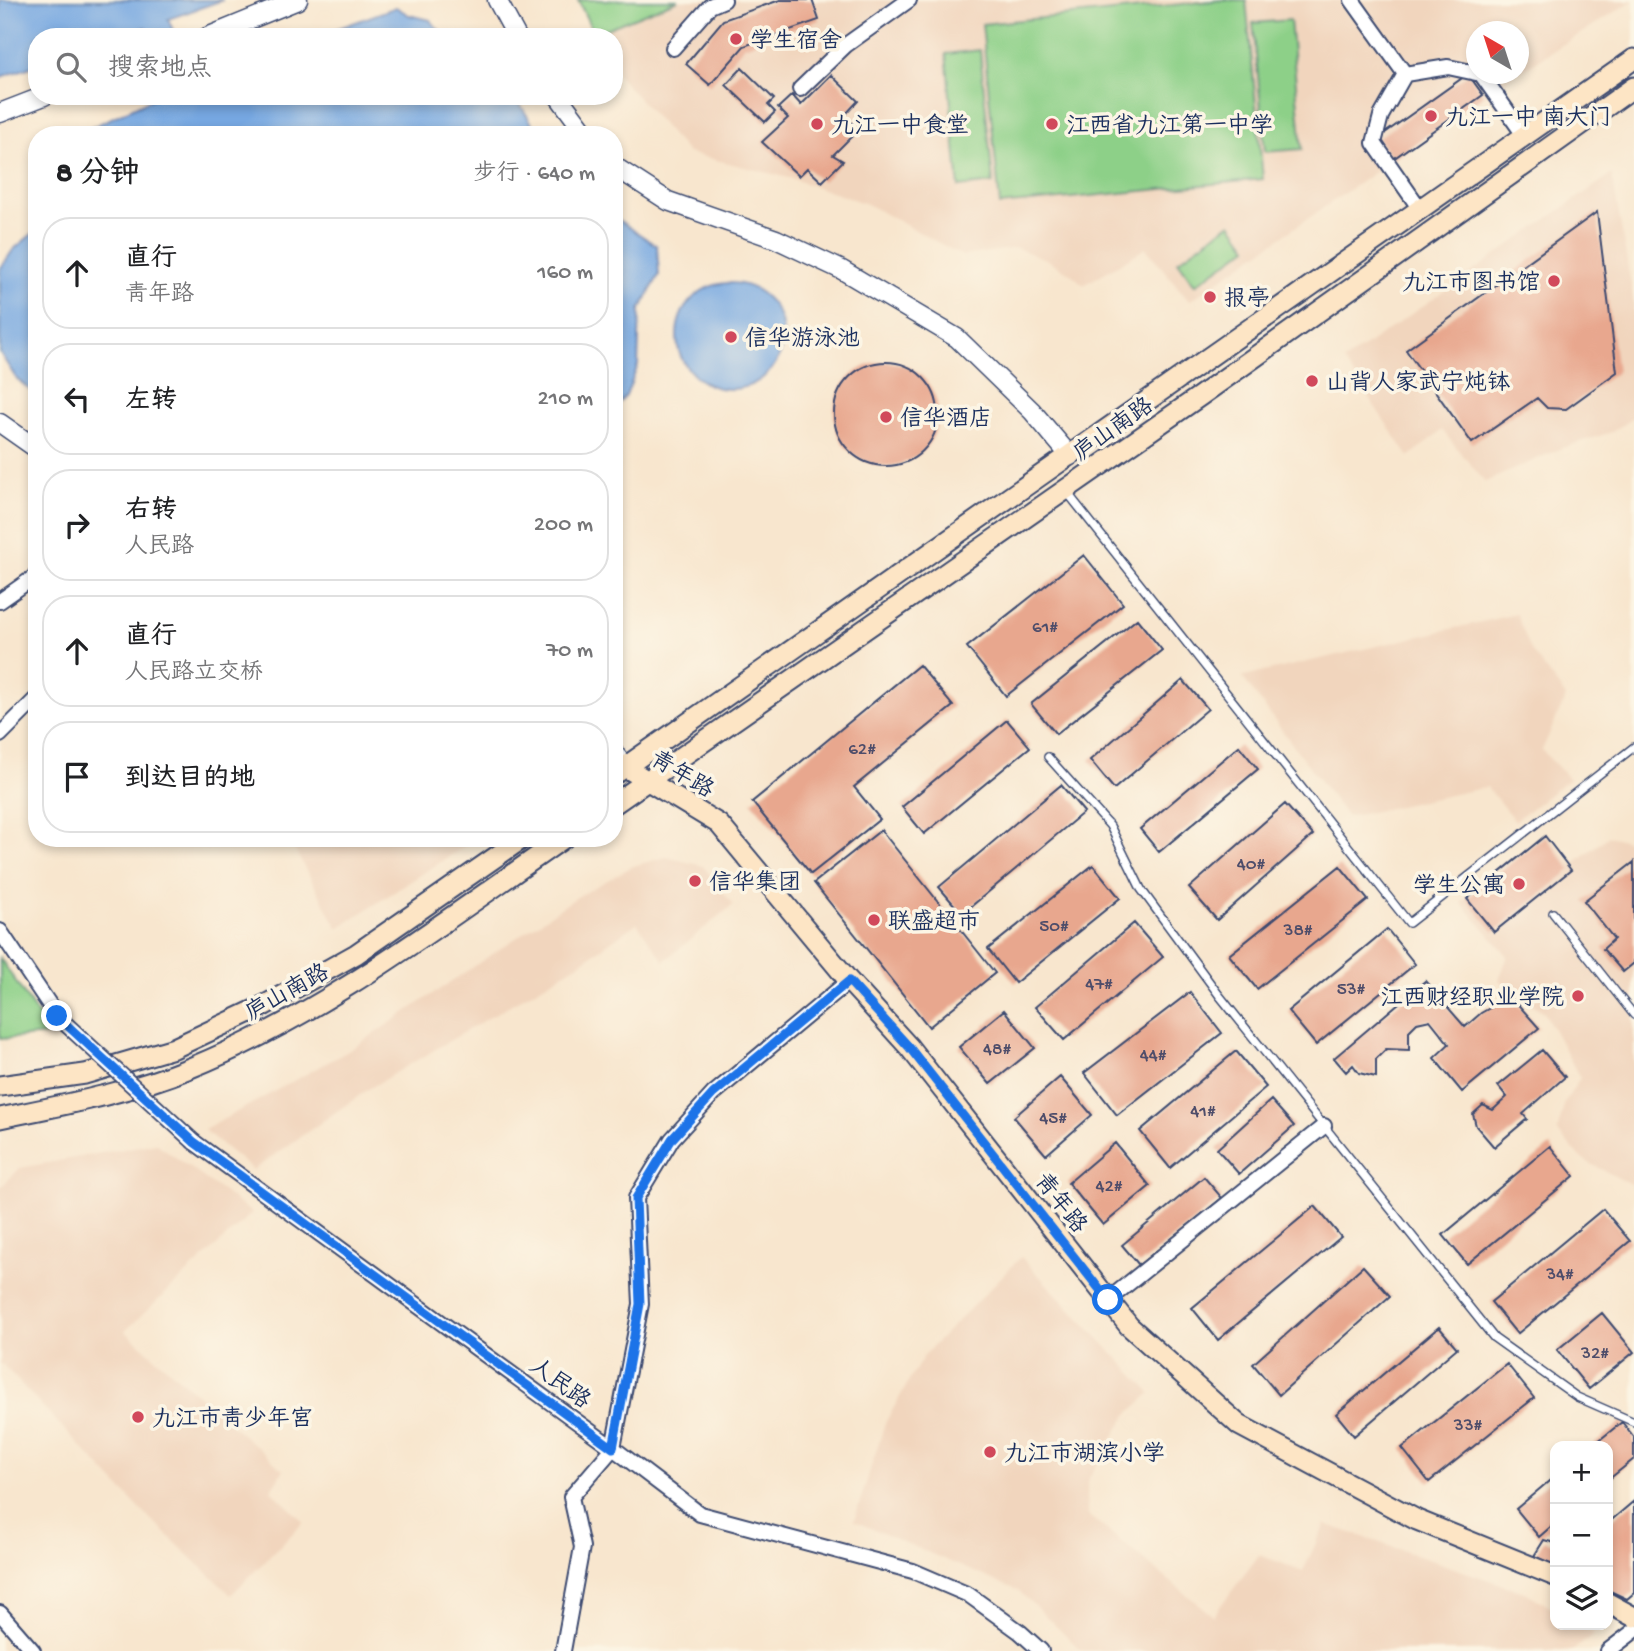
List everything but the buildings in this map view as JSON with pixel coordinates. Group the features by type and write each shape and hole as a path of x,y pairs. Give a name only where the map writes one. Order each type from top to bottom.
{"main road":[{"name":"庐山南路","path":"623,762 1070,456 1634,59"},
{"name":"庐山南路","path":"623,798 1066,490 1634,87"},
{"name":"青年路","path":"623,768 719,824 849,981 909,1047 1129,1326 1239,1425 1417,1520 1550,1574"},
{"name":"庐山南路","path":"0,1086 85,1074 174,1048 265,1005 356,954 510,847"},
{"name":"庐山南路","path":"0,1118 95,1098 189,1069 275,1027 369,973 551,847"},
{"path":"1613,1605 1634,1617"}],"street":[{"path":"230,28 298,0"},
{"path":"497,0 512,28"},
{"path":"673,48 710,6 724,0"},
{"path":"800,89 846,46 909,0"},
{"path":"1352,0 1405,74"},
{"path":"1405,74 1448,67 1466,70"},
{"path":"1405,74 1381,116 1374,143 1420,209"},
{"path":"1487,84 1524,135"},
{"path":"0,113 28,102"},
{"path":"565,105 580,126"},
{"path":"623,172 668,201 776,239 842,270 957,338 1032,411 1070,456"},
{"path":"0,423 28,443"},
{"path":"0,601 28,581"},
{"path":"0,735 28,707"},
{"name":"人民路","path":"0,931 57,1016 194,1142 700,1514 913,1570 969,1595 1020,1632 1041,1651"},
{"path":"563,1651 582,1547 571,1497 613,1448 640,1304 636,1198 672,1139 713,1094 849,981"},
{"path":"1108,1300 1324,1126"},
{"path":"0,1613 33,1651"},
{"path":"1608,1651 1634,1631"}],"lane":[{"path":"1066,490 1409,923 1634,747"},
{"path":"1048,757 1110,827 1141,889 1219,995 1494,1338 1577,1396 1634,1423"},
{"path":"1553,913 1634,1015"}],"shaded area":[{"name":"江西省九江第一中学","path":"578,0 1634,0 1529,66 1529,21 1466,21 1466,84 1502,84 1189,301 1146,248 1084,285 1046,259 1016,248 963,256 867,204 793,179 688,153 623,81 623,28 591,28"},
{"path":"1612,174 1634,303 1634,417 1612,432 1564,447 1485,482 1442,430 1409,457 1344,361"},
{"path":"1516,614 1532,652 1566,697 1542,750 1569,779 1515,821 1487,787 1347,817 1242,677"},
{"name":"江西财经职业学院","path":"1546,832 1572,865 1609,836 1634,843 1634,1186 1582,1159 1557,1132 1565,1102 1580,1078 1544,1012 1499,980 1508,956 1461,902"},
{"path":"293,847 464,847 338,928"},
{"path":"666,857 703,866 733,905 664,961 637,923 579,964 370,1088 253,1170 204,1130 350,1050 577,897 633,866"},
{"name":"九江市青少年宫","path":"156,1143 252,1213 125,1331 283,1470 271,1490 304,1522 231,1595 142,1511 0,1364 0,1188 20,1168"},
{"name":"九江市湖滨小学","path":"1021,1257 1151,1393 1127,1415 1087,1481 1087,1514 1213,1616 1259,1555 1303,1571 1325,1524 1527,1593 1550,1607 1550,1630 1588,1630 1595,1634 1572,1651 1082,1651 1019,1591 854,1521 885,1423 924,1355"}],"green space":[{"path":"578,0 678,0 609,28 591,28"},
{"path":"1222,0 1246,0 1263,179 1000,205 982,24"},
{"path":"1290,20 1302,149 1265,152 1253,23"},
{"path":"980,50 993,183 959,187 946,54"},
{"path":"1231,223 1248,247 1195,285 1178,261"},
{"path":"0,958 51,1035 0,1039"}],"water":[{"path":"0,0 223,0 168,19 172,28 28,28 28,68 0,77"},
{"path":"396,7 409,15 430,20 437,28 339,28"},
{"path":"139,105 521,105 533,126 95,126"},
{"path":"623,223 657,246 659,275 640,310 638,365 623,399"},
{"path":"28,238 28,388 16,378 0,353 0,269 13,250"},
{"name":"信华游泳池","path":"730,283 750,287 768,298 779,316 783,336 779,356 768,374 750,385 730,389 710,385 692,374 681,356 677,336 681,316 692,298 710,287"}],"place":[{"name":"学生宿舍","path":"736,39"},
{"name":"九江一中 南大门","path":"1431,116"},
{"name":"九江一中食堂","path":"817,124"},
{"name":"江西省九江第一中学","path":"1052,124"},
{"name":"九江市图书馆","path":"1554,281"},
{"name":"报亭","path":"1210,297"},
{"name":"信华游泳池","path":"731,337"},
{"name":"山背人家武宁炖钵","path":"1312,381"},
{"name":"信华酒店","path":"886,417"},
{"name":"信华集团","path":"695,881"},
{"name":"学生公寓","path":"1519,884"},
{"name":"联盛超市","path":"874,920"},
{"name":"江西财经职业学院","path":"1578,996"},
{"name":"九江市青少年宫","path":"138,1417"},
{"name":"九江市湖滨小学","path":"990,1452"}],"route":[{"path":"57,1016 194,1142 613,1448 640,1304 636,1198 672,1139 713,1094 849,981 909,1047 1108,1300"}]}
